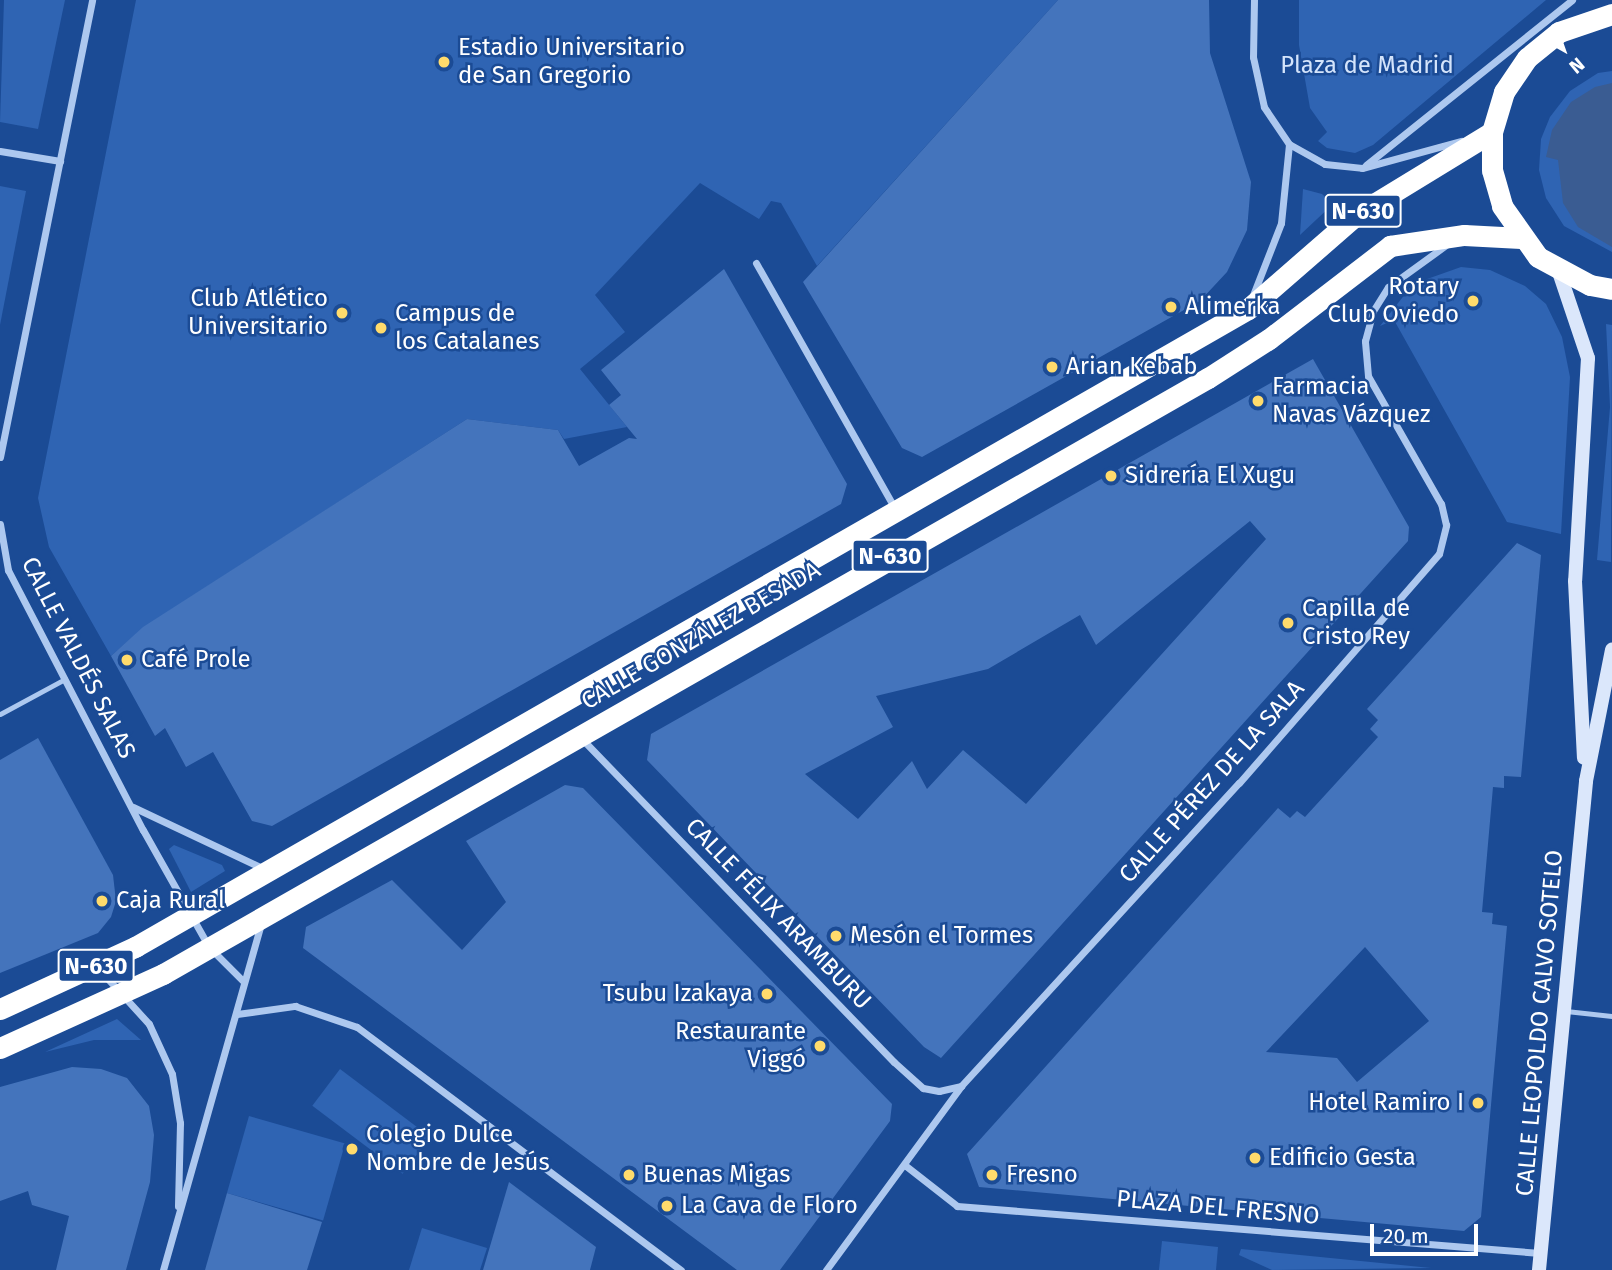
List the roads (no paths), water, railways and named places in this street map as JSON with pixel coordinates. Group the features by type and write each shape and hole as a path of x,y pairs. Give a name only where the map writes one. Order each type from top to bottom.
{"highway":[{"path":"1604,10 1559,32 1527,58 1504,92 1487,135 1492,170 1502,206 1521,238 1559,272 1612,289"},
{"name":"CALLE GONZÁLEZ BESADA","path":"268,871 1248,309 1356,215 1487,135"},
{"name":"CALLE GONZÁLEZ BESADA","path":"264,913 1208,378 1269,339 1390,246 1464,235 1521,238"},
{"name":"N-630","path":"0,1009 96,966 268,871"},
{"name":"N-630","path":"0,1048 125,993 264,913"}],"street":[{"path":"0,457 92,0"},
{"path":"1254,0 1253,57 1264,107 1289,144 1325,164 1362,167 1487,135"},
{"path":"1362,167 1572,0"},
{"path":"1248,309 1281,223 1289,144"},
{"path":"0,151 60,161"},
{"name":"CALLE PÉREZ DE LA SALA","path":"826,1270 906,1166 961,1086 1239,783 1439,554 1446,525 1441,504 1368,376 1364,341 1373,311 1388,287 1423,258 1464,235"},
{"path":"755,263 896,511"},
{"name":"CALLE LEOPOLDO CALVO SOTELO","path":"1559,272 1588,358 1574,581 1586,781"},
{"name":"CALLE VALDÉS SALAS","path":"0,524 8,570 189,915"},
{"name":"CALLE LEOPOLDO CALVO SOTELO","path":"1539,1270 1586,781 1612,650"},
{"name":"CALLE FÉLIX ARAMBURU","path":"579,736 904,1071 923,1088 939,1091 961,1086"},
{"path":"132,807 268,871"},
{"path":"163,1270 264,913"},
{"path":"189,915 209,947 244,982"},
{"path":"96,966 125,993 149,1024 173,1074 180,1123 178,1217"},
{"path":"237,1014 295,1006 357,1027 681,1270"},
{"name":"PLAZA DEL FRESNO","path":"906,1166 957,1206 1541,1253"}],"lane":[{"path":"0,714 65,679"},
{"path":"1564,1011 1612,1016"}],"place":[{"name":"Estadio Universitario de San Gregorio","path":"444,62"},
{"name":"Rotary Club Oviedo","path":"1473,301"},
{"name":"Alimerka","path":"1171,307"},
{"name":"Club Atlético Universitario","path":"342,313"},
{"name":"Campus de los Catalanes","path":"381,328"},
{"name":"Arian Kebab","path":"1052,367"},
{"name":"Farmacia Navas Vázquez","path":"1258,401"},
{"name":"Sidrería El Xugu","path":"1111,476"},
{"name":"Capilla de Cristo Rey","path":"1288,623"},
{"name":"Café Prole","path":"127,660"},
{"name":"Caja Rural","path":"102,901"},
{"name":"Mesón el Tormes","path":"836,936"},
{"name":"Tsubu Izakaya","path":"767,994"},
{"name":"Restaurante Viggó","path":"820,1046"},
{"name":"Hotel Ramiro I","path":"1478,1103"},
{"name":"Colegio Dulce Nombre de Jesús","path":"352,1149"},
{"name":"Edificio Gesta","path":"1255,1158"},
{"name":"Buenas Migas","path":"629,1175"},
{"name":"Fresno","path":"992,1175"},
{"name":"La Cava de Floro","path":"667,1206"}],"park label":[{"name":"Plaza de Madrid","path":"1367,66"}]}
